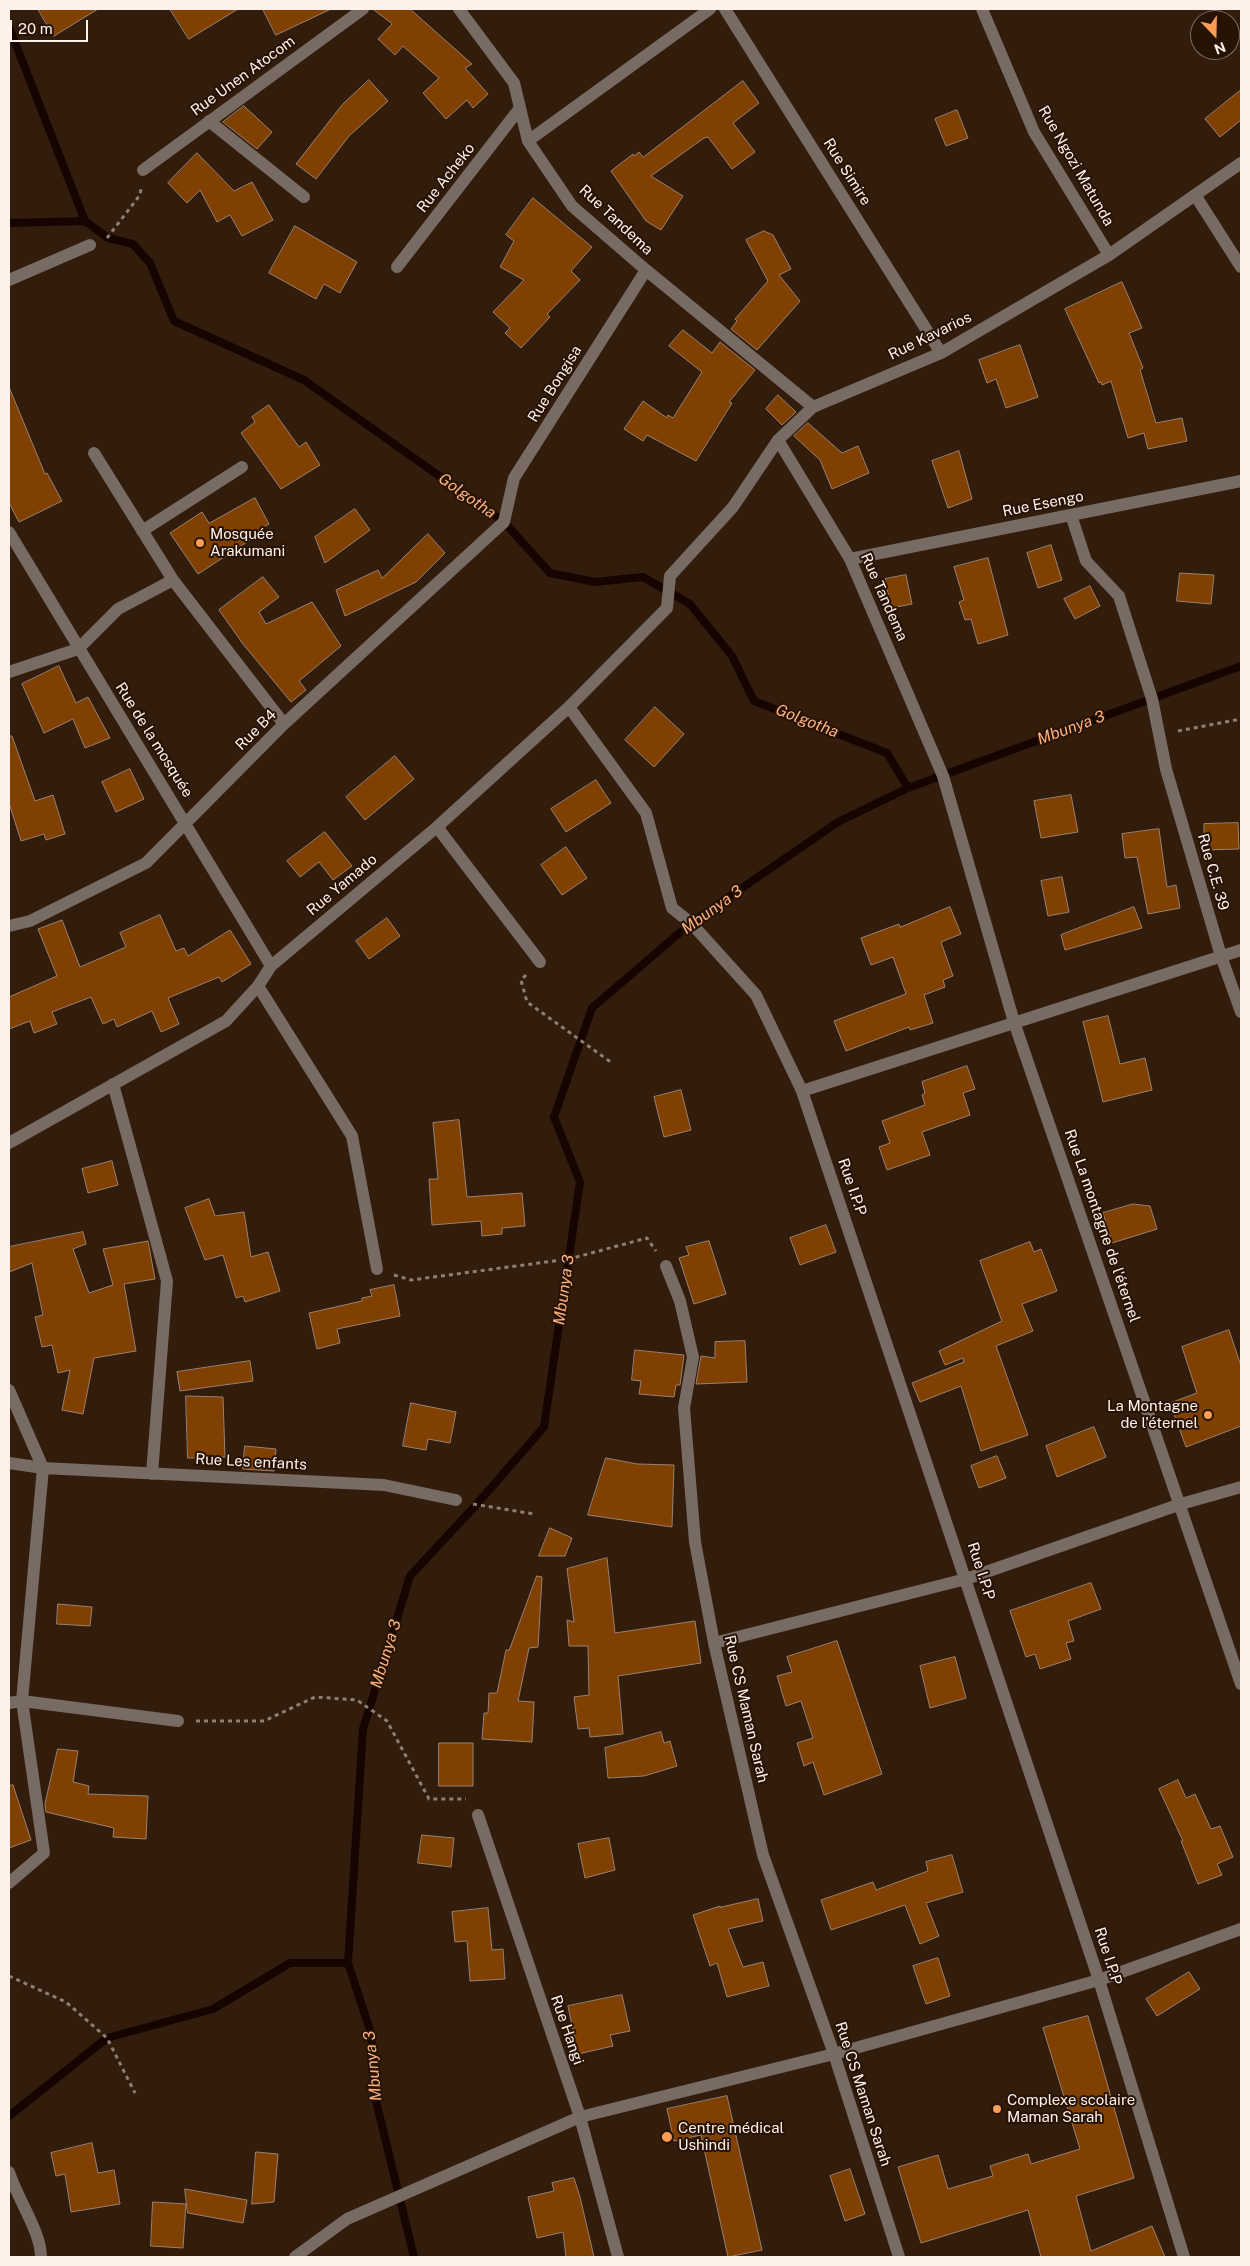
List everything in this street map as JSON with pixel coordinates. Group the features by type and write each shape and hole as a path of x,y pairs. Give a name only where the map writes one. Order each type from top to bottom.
{"street":[{"name":"Rue Unen Atocom","path":"143,170 363,9"},
{"name":"Rue Tandema","path":"459,9 514,83 528,141 572,206 646,270 813,407"},
{"path":"528,141 710,9"},
{"name":"Rue Simire","path":"725,9 941,353"},
{"name":"Rue Ngozi Matunda","path":"982,9 1034,132 1109,256"},
{"name":"Rue Acheko","path":"397,267 520,108"},
{"path":"209,121 304,197"},
{"name":"Rue Kavarios","path":"666,608 670,576 733,507 778,440 813,407 941,353 1109,256 1241,162"},
{"path":"1194,195 1241,267"},
{"path":"9,280 90,245"},
{"name":"Rue Bongisa","path":"504,522 514,478 646,270"},
{"name":"Rue Tandema","path":"778,440 850,559 943,776"},
{"path":"94,453 173,580 284,724"},
{"path":"142,531 242,467"},
{"name":"Rue Esengo","path":"850,559 1241,481"},
{"name":"Rue C.E. 39","path":"1071,515 1086,561 1119,596 1152,699 1166,769 1221,956 1241,1012"},
{"name":"Rue B4","path":"9,926 30,921 146,863 284,724 504,522"},
{"name":"Rue de la mosquée","path":"9,532 271,966"},
{"path":"9,672 78,649 118,609 173,580"},
{"name":"Rue Yamado","path":"9,1143 226,1021 258,986 271,966 437,827 569,707 666,608"},
{"name":"Rue I.P.P","path":"569,707 646,813 672,908 691,924 756,995 802,1091 1099,1980 1184,2257"},
{"name":"Rue La montagne de l'éternel","path":"943,776 1014,1022 1181,1504 1241,1684"},
{"path":"437,827 540,962"},
{"path":"802,1091 1241,950"},
{"path":"258,986 352,1136 376,1269"},
{"path":"113,1084 167,1281 152,1474"},
{"name":"Rue CS Maman Sarah","path":"666,1266 680,1301 693,1357 684,1408 695,1542 714,1643 763,1855 834,2054 899,2257"},
{"path":"9,1390 43,1468 22,1701 44,1853 9,1884"},
{"name":"Rue Les enfants","path":"9,1463 43,1468 384,1485 456,1500"},
{"path":"714,1643 966,1578 1181,1504 1241,1487"},
{"path":"9,1703 22,1701 178,1721"},
{"name":"Rue Hangi","path":"478,1815 580,2117 618,2257"},
{"path":"295,2257 348,2219 580,2117 834,2054 1099,1980 1241,1929"},
{"path":"9,2172 14,2190 41,2245 41,2257"}],"path":[{"path":"90,245 108,238 140,195 143,170"},
{"path":"1160,735 1241,720"},
{"path":"540,962 521,980 527,1002 612,1063"},
{"path":"376,1269 411,1280 568,1259 647,1238 666,1266"},
{"path":"456,1500 534,1514"},
{"path":"178,1721 264,1721 315,1697 357,1700 387,1721 429,1798 468,1799 478,1815"},
{"path":"9,1976 66,2002 107,2038 135,2093"}],"building":[{"path":"38,9 98,9 54,36"},
{"path":"170,9 238,9 189,39"},
{"path":"263,9 331,9 276,35"},
{"path":"373,9 410,9 472,64 465,68 488,94 473,108 467,100 446,119 423,93 439,78 403,46 395,55 378,39 392,24"},
{"path":"369,80 388,101 349,136 316,179 296,164 342,105"},
{"path":"743,81 759,103 733,123 755,152 732,169 708,137 704,138 651,176 683,196 661,230 646,221 611,171 633,154 634,156 639,152 643,157"},
{"path":"1241,90 1241,120 1220,137 1205,119"},
{"path":"244,106 272,132 257,149 223,122"},
{"path":"957,110 968,138 946,146 935,119"},
{"path":"197,153 234,191 252,182 273,220 242,236 230,215 217,222 200,190 187,203 168,183"},
{"path":"533,198 592,247 571,271 580,280 547,314 550,317 521,348 505,333 510,328 493,312 524,280 500,267 514,241 506,235"},
{"path":"295,226 357,262 340,293 324,284 316,299 269,273"},
{"path":"764,231 773,235 791,269 779,275 800,301 757,350 731,329 737,321 735,319 768,281 746,240"},
{"path":"1122,282 1142,328 1129,333 1143,368 1140,370 1156,423 1182,418 1187,441 1148,449 1144,433 1128,438 1111,381 1102,385 1101,382 1099,383 1065,309"},
{"path":"683,330 712,353 720,342 755,370 729,402 732,403 696,461 647,435 643,441 624,429 643,401 667,418 668,415 673,418 702,372 669,346"},
{"path":"1020,345 1038,397 1006,408 996,379 987,383 979,360"},
{"path":"9,387 45,474 47,473 62,501 19,522 9,503"},
{"path":"778,395 796,412 782,425 766,409"},
{"path":"269,405 299,447 306,442 320,465 281,489 241,433 255,422 252,417"},
{"path":"808,423 842,453 858,446 869,473 832,489 820,460 794,436"},
{"path":"959,451 972,499 948,508 932,461"},
{"path":"255,498 269,524 262,528 264,531 198,574 170,533 202,512 209,523"},
{"path":"355,509 370,530 325,563 315,537"},
{"path":"428,534 445,553 416,582 345,616 336,590 378,570 382,578"},
{"path":"1051,545 1062,580 1038,588 1027,553"},
{"path":"988,558 1008,635 978,644 971,619 965,620 959,602 964,600 954,567"},
{"path":"1180,573 1214,575 1211,604 1177,601"},
{"path":"906,575 912,604 891,608 885,579"},
{"path":"263,577 279,597 259,612 266,624 312,602 341,646 299,681 306,690 291,702 243,644 219,610"},
{"path":"1090,586 1100,606 1075,619 1064,599"},
{"path":"59,666 76,703 88,697 110,738 85,748 73,719 44,733 22,684"},
{"path":"655,707 684,734 654,767 625,740"},
{"path":"9,736 12,736 35,801 53,795 65,834 46,840 44,834 21,841 9,803"},
{"path":"395,756 414,779 365,820 346,797"},
{"path":"130,769 144,799 116,812 102,782"},
{"path":"596,780 611,803 566,832 551,809"},
{"path":"1071,795 1078,832 1041,838 1034,801"},
{"path":"1238,823 1239,849 1204,850 1204,824"},
{"path":"1159,829 1167,887 1176,885 1180,908 1148,914 1137,857 1125,858 1122,834"},
{"path":"325,832 352,866 333,880 319,862 300,877 287,861"},
{"path":"566,847 587,878 562,895 541,865"},
{"path":"1062,877 1069,912 1048,916 1041,881"},
{"path":"950,907 961,934 941,942 953,976 943,980 945,987 924,995 933,1023 910,1030 909,1027 846,1051 834,1021 906,994 893,957 871,965 861,938 899,924 900,927"},
{"path":"1134,907 1142,928 1065,950 1061,935"},
{"path":"160,915 176,951 184,948 188,956 230,930 251,964 222,982 219,977 168,998 179,1024 161,1032 152,1011 117,1027 114,1019 103,1024 91,997 52,1012 57,1024 34,1033 30,1021 9,1029 9,997 57,976 38,929 62,920 80,967 126,947 120,933"},
{"path":"387,918 400,936 369,959 356,941"},
{"path":"1108,1016 1120,1064 1145,1058 1152,1090 1103,1102 1083,1022"},
{"path":"967,1066 975,1089 963,1093 970,1115 922,1132 930,1155 887,1170 879,1147 890,1143 882,1121 925,1105 922,1095 925,1093 922,1082"},
{"path":"681,1090 691,1130 664,1137 654,1097"},
{"path":"459,1120 467,1197 522,1193 525,1226 502,1228 502,1234 482,1236 481,1221 432,1225 429,1179 438,1179 433,1123"},
{"path":"112,1161 118,1185 88,1193 82,1169"},
{"path":"209,1199 215,1216 244,1212 251,1257 268,1252 280,1291 245,1302 243,1296 236,1298 223,1255 205,1260 185,1208"},
{"path":"1133,1204 1150,1206 1157,1229 1112,1243 1103,1213"},
{"path":"826,1225 836,1252 800,1265 790,1238"},
{"path":"83,1232 86,1244 73,1249 89,1293 113,1285 103,1249 148,1241 155,1279 124,1284 136,1351 94,1358 83,1414 62,1410 70,1370 58,1373 52,1345 42,1347 35,1317 43,1315 32,1263 9,1272 9,1247"},
{"path":"709,1241 726,1294 694,1304 679,1258 689,1255 686,1247"},
{"path":"1030,1242 1034,1252 1041,1249 1057,1291 1022,1304 1033,1331 996,1346 1028,1435 981,1451 961,1386 920,1402 912,1383 964,1362 963,1358 945,1365 939,1351 1002,1321 980,1261"},
{"path":"394,1285 400,1316 337,1329 340,1343 317,1349 309,1313 362,1301 362,1298 372,1296 370,1290"},
{"path":"1229,1330 1241,1366 1241,1426 1186,1447 1170,1403 1197,1393 1182,1347"},
{"path":"745,1341 747,1382 696,1384 701,1356 715,1358 715,1342"},
{"path":"635,1350 684,1355 680,1385 676,1385 674,1397 639,1394 641,1381 632,1380"},
{"path":"250,1361 253,1381 180,1391 177,1372"},
{"path":"186,1396 223,1397 225,1457 188,1458"},
{"path":"411,1403 456,1412 450,1443 428,1439 426,1450 403,1446"},
{"path":"1094,1427 1106,1457 1057,1477 1046,1446"},
{"path":"245,1446 276,1449 274,1471 243,1469"},
{"path":"997,1456 1006,1478 979,1488 971,1466"},
{"path":"606,1458 637,1464 674,1465 672,1527 588,1515"},
{"path":"550,1528 572,1538 565,1556 539,1556"},
{"path":"607,1558 615,1633 695,1621 701,1663 618,1676 623,1734 590,1737 589,1728 578,1729 574,1697 589,1695 588,1646 569,1646 567,1620 574,1622 567,1569"},
{"path":"537,1576 542,1577 538,1647 529,1648 518,1701 534,1702 532,1742 482,1739 484,1713 488,1713 489,1693 497,1693 506,1650 509,1650"},
{"path":"1091,1583 1101,1609 1068,1621 1074,1641 1066,1643 1071,1659 1040,1669 1035,1654 1026,1657 1010,1611"},
{"path":"58,1604 92,1607 90,1626 57,1624"},
{"path":"837,1641 882,1774 824,1795 813,1762 804,1766 797,1743 813,1738 801,1701 786,1706 777,1676 792,1672 787,1657"},
{"path":"955,1657 966,1698 930,1708 920,1666"},
{"path":"661,1732 664,1743 670,1741 677,1766 644,1776 608,1778 605,1748"},
{"path":"439,1743 473,1743 473,1786 439,1786"},
{"path":"58,1749 78,1751 73,1782 89,1786 88,1794 148,1796 146,1839 113,1837 114,1828 46,1812 45,1804"},
{"path":"1178,1780 1186,1798 1195,1794 1211,1829 1220,1826 1233,1857 1217,1864 1222,1875 1198,1884 1181,1841 1183,1841 1159,1789"},
{"path":"13,1785 31,1840 9,1848 9,1786"},
{"path":"422,1835 454,1838 451,1867 418,1863"},
{"path":"609,1838 615,1870 585,1878 578,1844"},
{"path":"952,1855 963,1892 926,1903 939,1936 920,1944 905,1905 831,1930 821,1900 873,1882 876,1890 928,1871 926,1862"},
{"path":"758,1899 763,1921 728,1929 743,1967 763,1962 769,1986 727,1997 717,1963 710,1966 693,1915 720,1906"},
{"path":"488,1908 492,1950 503,1949 505,1979 470,1981 467,1941 455,1942 452,1912"},
{"path":"938,1958 950,1996 926,2004 913,1966"},
{"path":"1189,1972 1200,1989 1157,2016 1146,1999"},
{"path":"622,1995 630,2031 610,2035 613,2046 578,2054 568,2006"},
{"path":"1088,2016 1134,2178 1076,2196 1091,2251 1152,2226 1165,2257 1041,2257 1028,2210 921,2243 898,2167 938,2155 948,2189 993,2176 990,2166 1028,2154 1031,2164 1080,2149 1043,2028"},
{"path":"727,2096 762,2250 728,2257 701,2135 674,2141 667,2109"},
{"path":"92,2143 98,2173 114,2170 120,2204 71,2212 65,2174 56,2176 51,2153"},
{"path":"256,2152 278,2154 274,2202 252,2204"},
{"path":"850,2169 865,2214 845,2221 830,2176"},
{"path":"574,2178 594,2257 566,2257 563,2232 537,2238 528,2197 554,2191 552,2183"},
{"path":"185,2189 247,2200 243,2223 188,2213"},
{"path":"153,2202 186,2204 183,2248 151,2246"}],"waterway":[{"path":"9,27 85,221"},
{"name":"Golgotha","path":"9,223 85,221 108,238 133,244 150,263 174,321 304,380 504,522 550,573 595,582 643,577 690,604 732,656 754,701 887,753 908,788"},
{"name":"Mbunya 3","path":"414,2257 376,2101 371,2033 348,1963 363,1729 410,1576 476,1505 544,1427 580,1182 554,1117 592,1008 691,923 838,822 908,788 1241,666"},
{"path":"9,2116 107,2038 213,2009 290,1963 348,1963"}],"place":[{"name":"Mosquée Arakumani","path":"200,543"},
{"name":"La Montagne de l'éternel","path":"1208,1415"},
{"name":"Complexe scolaire Maman Sarah","path":"997,2109"},
{"name":"Centre médical Ushindi","path":"667,2137"}]}
